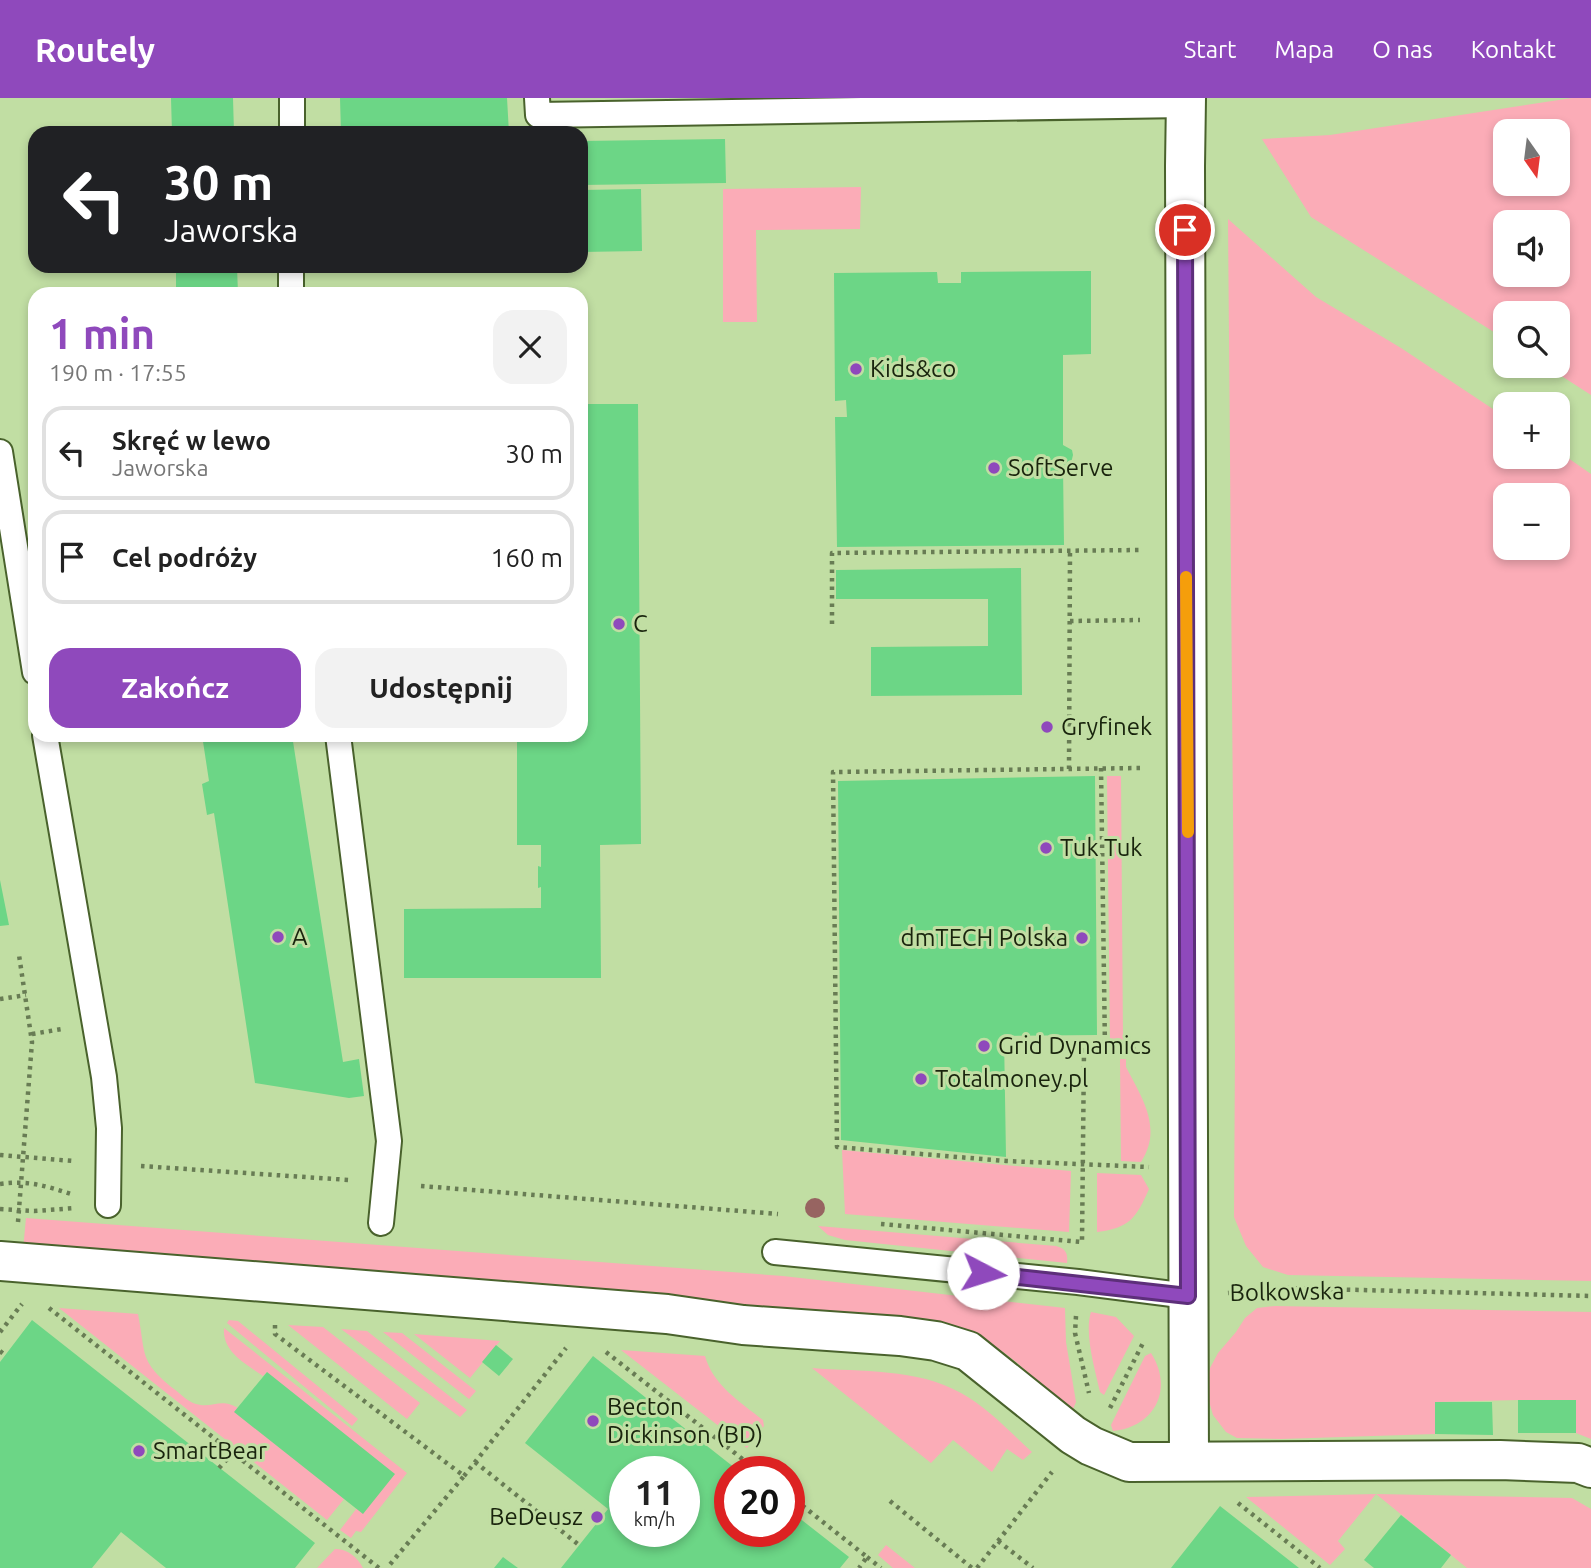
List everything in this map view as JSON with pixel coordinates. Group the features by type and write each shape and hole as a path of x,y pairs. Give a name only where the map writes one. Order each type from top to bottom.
{"street":[{"path":"1186,102 1189,1461"},
{"path":"0,1261 667,1314 743,1325 936,1341 968,1351 1073,1435 1075,1454 1129,1462 1500,1460 1578,1463 1591,1468"}],"lane":[{"path":"292,98 292,126"},
{"path":"537,98 538,114 1186,102"},
{"path":"0,452 28,628"},
{"path":"46,742 104,1077 109,1128 108,1205"},
{"path":"339,742 389,1141 381,1223"},
{"path":"775,1252 1078,1282 1188,1296"}],"path":[{"path":"1069,769 1070,550"},
{"path":"832,624 832,553 1140,550"},
{"path":"1070,621 1140,620"},
{"path":"1101,768 1105,1049"},
{"path":"1140,768 833,772 837,1147 1006,1161 1156,1168"},
{"path":"17,1227 32,1042 19,955"},
{"path":"0,999 26,995"},
{"path":"874,1223 1082,1242 1084,1050 1137,1049"},
{"path":"0,1184 21,1181 37,1183 108,1205"},
{"path":"0,1209 34,1211 108,1205"},
{"path":"777,1214 790,1215"},
{"name":"Bolkowska","path":"1188,1296 1284,1288 1591,1296"},
{"path":"0,1332 27,1298"},
{"path":"1077,1305 1075,1333 1089,1396"},
{"path":"47,1307 379,1568"},
{"path":"274,1317 275,1334 464,1476"},
{"path":"387,1568 572,1340"},
{"path":"890,1501 974,1568 1075,1454 1145,1341"},
{"path":"600,1342 605,1351 739,1456"},
{"path":"0,1351 5,1355"},
{"path":"219,1468 232,1454"},
{"path":"475,1462 579,1545"},
{"path":"1229,1496 1320,1568"},
{"path":"805,1508 881,1568"},
{"path":"998,1541 1033,1568"},
{"path":"859,1568 867,1557"}],"shaded area":[{"path":"1572,98 1591,98 1591,395 1565,378 1570,378 1570,301 1493,301 1493,331 1311,217 1262,139 1330,135"},
{"path":"861,187 860,229 756,230 757,322 723,322 723,189"},
{"path":"1228,219 1316,297 1401,348 1493,409 1493,469 1570,469 1570,459 1591,474 1591,1281 1288,1275 1263,1267 1246,1246 1234,1217"},
{"path":"1107,776 1121,776 1123,1043 1110,1043"},
{"path":"1120,1059 1126,1059 1126,1067 1148,1113 1150,1137 1141,1162 1121,1161"},
{"path":"842,1150 1071,1171 1069,1232 845,1214"},
{"path":"1097,1173 1141,1175 1149,1189 1130,1220 1117,1228 1097,1232"},
{"path":"26,1218 783,1276 1065,1308 1066,1342 1076,1402 1071,1414 1021,1366 995,1346 968,1332 929,1319 23,1250"},
{"path":"818,1226 1056,1246 1066,1252 1067,1263 845,1240 828,1235"},
{"path":"1275,1306 1591,1312 1591,1439 1518,1400 1435,1402 1435,1434 1237,1438 1226,1432 1213,1415 1207,1383 1210,1368 1245,1318 1257,1308"},
{"path":"59,1308 138,1314 149,1364 163,1379 193,1403 226,1403 238,1408 344,1499 327,1520"},
{"path":"1091,1312 1116,1317 1134,1336 1104,1395 1100,1392 1091,1352"},
{"path":"229,1320 238,1321 358,1419 352,1426 227,1323"},
{"path":"288,1325 323,1327 420,1403 407,1419"},
{"path":"224,1328 407,1473 361,1532 356,1531 351,1538 340,1530 357,1508 267,1372 263,1376 231,1351 224,1336"},
{"path":"341,1329 367,1331 467,1410 460,1417"},
{"path":"383,1332 402,1333 476,1391 469,1399"},
{"path":"414,1334 500,1341 470,1378"},
{"path":"621,1350 705,1356 714,1376 763,1420 764,1426 747,1448"},
{"path":"1151,1353 1161,1380 1156,1404 1150,1414 1140,1422 1113,1431 1111,1425 1145,1356"},
{"path":"812,1368 907,1375 944,1385 980,1405 1032,1452 1023,1460 1007,1449 992,1472 953,1440 931,1463"},
{"path":"1376,1494 1572,1498 1591,1509 1591,1568 1467,1568"},
{"path":"1376,1494 1338,1541 1345,1549 1330,1565 1246,1497"},
{"path":"886,1545 915,1568 893,1568 878,1555"},
{"path":"335,1549 352,1554 363,1568 317,1568"}],"building":[{"path":"171,98 233,98 234,126 172,126"},
{"path":"340,98 507,98 509,126 341,126"},
{"path":"725,139 726,183 588,185 588,141"},
{"path":"641,189 642,251 588,252 588,190"},
{"path":"1091,271 1091,354 1063,355 1063,445 1072,450 1073,455 1071,463 1063,466 1064,545 837,547 835,417 847,417 846,400 835,401 834,273 937,272 938,283 961,283 961,272"},
{"path":"176,273 237,273 238,287 176,287"},
{"path":"588,404 638,404 641,844 600,845 601,978 404,978 404,909 541,908 538,866 541,867 541,845 517,845 517,742 588,742"},
{"path":"1021,568 1022,695 871,696 871,647 988,646 988,599 836,599 836,570"},
{"name":"A","path":"203,742 293,742 343,1062 359,1059 364,1096 349,1098 255,1083 214,813 207,815 202,784 209,781"},
{"path":"1095,776 1097,1035 1004,1036 1006,1157 841,1140 838,781"},
{"path":"0,880 9,925 0,926"},
{"path":"32,1320 315,1543 295,1568 166,1568 121,1532 92,1568 0,1568 0,1362"},
{"path":"496,1345 513,1359 499,1376 482,1362"},
{"path":"593,1356 720,1456 714,1456 714,1547 805,1547 805,1523 849,1557 840,1568 561,1568 608,1509 525,1443"},
{"path":"267,1372 395,1474 363,1514 234,1412"},
{"path":"1518,1400 1576,1400 1576,1433 1518,1433"},
{"path":"1435,1402 1492,1402 1493,1435 1435,1434"},
{"path":"1220,1506 1299,1568 1171,1568"},
{"path":"1401,1515 1451,1555 1441,1568 1374,1568 1364,1560"},
{"path":"503,1557 518,1568 494,1568"}],"slow traffic":[{"path":"1186,577 1188,832"}],"place":[{"name":"Kids&co","path":"856,369"},
{"name":"SoftServe","path":"994,468"},
{"name":"C","path":"619,624"},
{"name":"Gryfinek","path":"1047,727"},
{"name":"Tuk Tuk","path":"1046,848"},
{"name":"A","path":"278,937"},
{"name":"dmTECH Polska","path":"1082,938"},
{"name":"Grid Dynamics","path":"984,1046"},
{"name":"Totalmoney.pl","path":"921,1079"},
{"name":"Becton Dickinson (BD)","path":"593,1421"},
{"name":"SmartBear","path":"139,1451"},
{"name":"BeDeusz","path":"597,1517"}],"route":[{"path":"983,1273 1188,1296 1185,230"}]}
